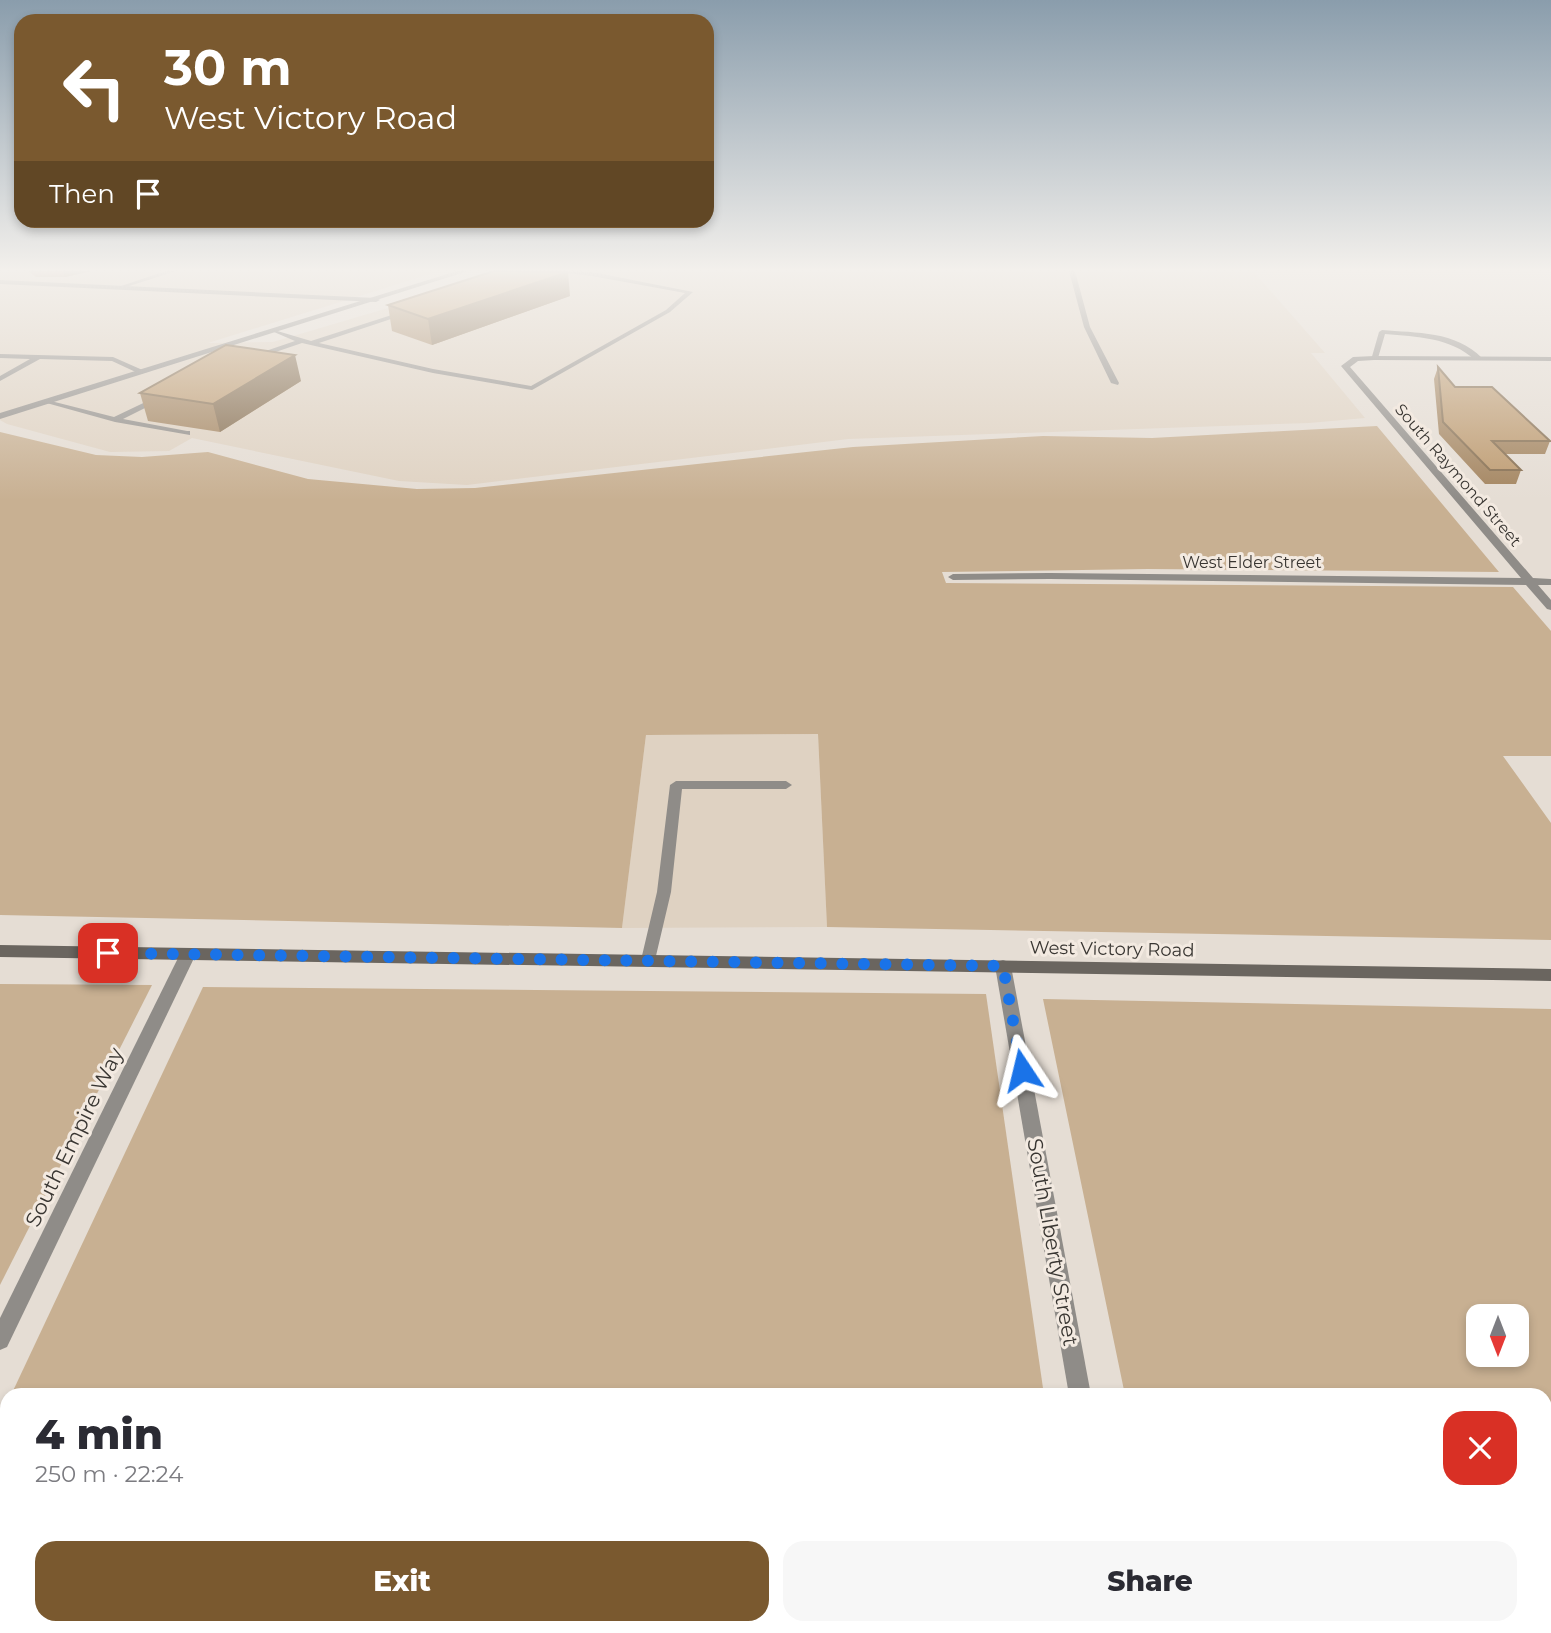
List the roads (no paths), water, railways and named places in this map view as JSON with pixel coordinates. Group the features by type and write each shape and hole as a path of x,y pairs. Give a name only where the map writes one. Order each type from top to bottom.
{"main road":[{"name":"West Victory Road","path":"0,951 1551,975"}],"street":[{"path":"0,416 223,347"},
{"path":"1374,358 1551,359"},
{"name":"South Raymond Street","path":"1374,358 1348,362 1345,369 1551,607"},
{"name":"West Elder Street","path":"953,578 1551,582"},
{"name":"South Empire Way","path":"0,1340 188,954"},
{"name":"South Liberty Street","path":"1003,966 1079,1388"}],"lane":[{"path":"251,358 283,347"},
{"path":"329,347 433,371 532,388 604,347"},
{"path":"1097,347 1115,383"},
{"path":"1374,358 1377,347"},
{"path":"1464,347 1478,358"},
{"path":"0,356 113,359 143,372"},
{"path":"0,379 40,356"},
{"path":"115,419 164,395"},
{"path":"47,401 75,411 187,433"},
{"path":"648,960 664,892 676,785 786,785"}]}
